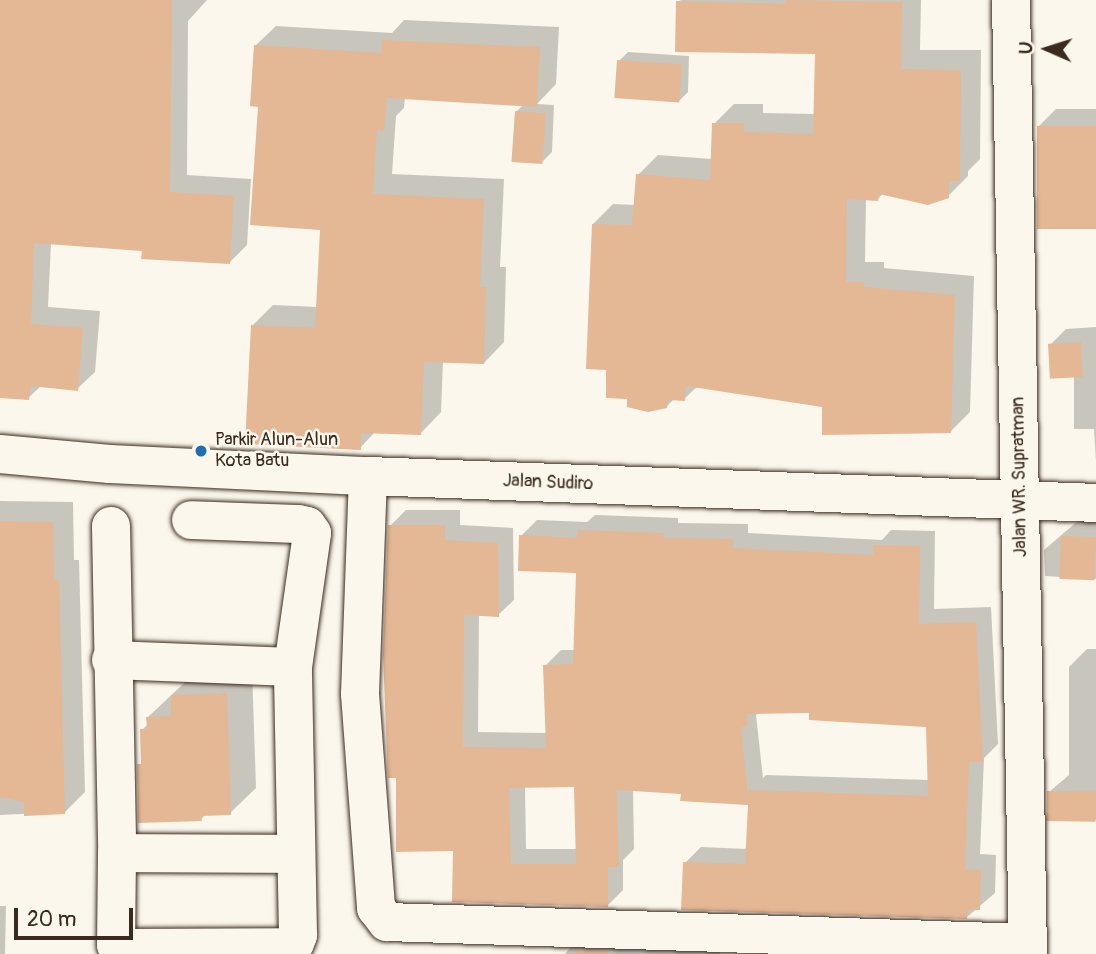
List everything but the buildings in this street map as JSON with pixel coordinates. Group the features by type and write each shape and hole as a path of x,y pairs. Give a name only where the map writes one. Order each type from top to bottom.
{"street":[{"name":"Jalan WR. Supratman","path":"1011,0 1028,949"},
{"name":"Jalan Sudiro","path":"0,454 110,464 368,476 1096,503"},
{"path":"368,476 360,694 376,908 387,922 1028,949"},
{"path":"111,526 116,944 122,948 147,951 287,947 295,943 298,935 293,667 312,533 307,526 191,520"},
{"path":"111,660 293,667"},
{"path":"117,853 295,854"}],"place":[{"name":"Parkir Alun-Alun Kota Batu","path":"201,451"}]}
